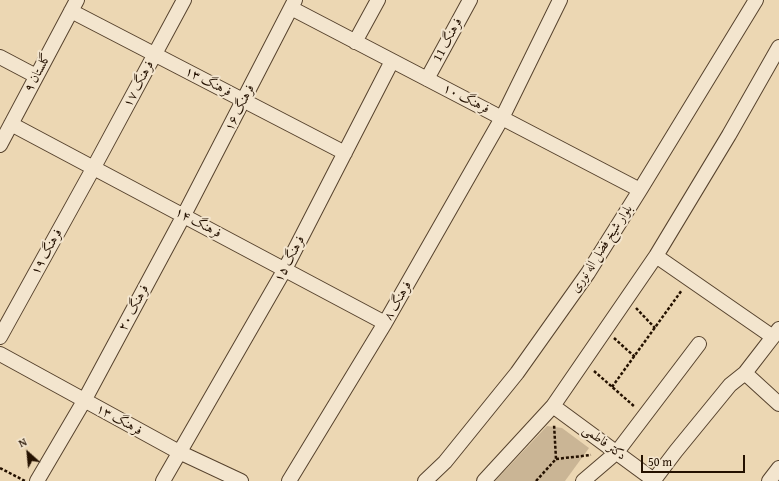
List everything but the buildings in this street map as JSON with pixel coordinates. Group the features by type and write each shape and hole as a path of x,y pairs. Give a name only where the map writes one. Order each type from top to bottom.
{"street":[{"name":"فرهنگ ۱۷","path":"94,168 184,0"},
{"path":"355,42 378,0"},
{"name":"فرهنگ 11","path":"427,79 470,0"},
{"name":"فرهنگ ۸","path":"289,481 385,323 502,118 557,1"},
{"name":"بلوار شیخ فضل اله نوری","path":"425,481 445,462 517,373 588,273 640,190 750,2"},
{"name":"فرهنگ ۱۰","path":"293,4 355,42 640,190"},
{"name":"فرهنگ ۱۶","path":"184,215 293,4"},
{"name":"فرهنگ ۱۳","path":"74,6 155,54 345,153"},
{"name":"گلستان ۹","path":"0,145 74,6"},
{"path":"484,481 553,406 656,256 729,135 779,47"},
{"path":"0,57 36,76"},
{"name":"فرهنگ ۱۵","path":"163,481 285,269 392,61"},
{"name":"فرهنگ ۱۴","path":"12,124 385,323"},
{"name":"فرهنگ ۱۹","path":"0,337 94,168"},
{"name":"فرهنگ ۲۰","path":"37,481 84,401 184,215"},
{"path":"655,481 676,451 730,385 745,373 776,333 690,280 656,256"},
{"path":"583,481 616,452 699,344"},
{"name":"فرهنگ ۱۳","path":"0,354 179,452 241,481"},
{"path":"745,373 779,404"},
{"name":"دکتر فاطمی","path":"553,406 655,481"},
{"path":"769,481 779,468"}],"path":[{"path":"612,387 690,280"},
{"path":"626,299 655,328"},
{"path":"605,330 635,357"},
{"path":"583,362 644,416"},
{"path":"553,406 556,459"},
{"path":"536,481 556,459 594,455"},
{"path":"0,468 25,481"}],"shaded area":[{"path":"547,426 562,428 589,448 565,481 495,481"}]}
